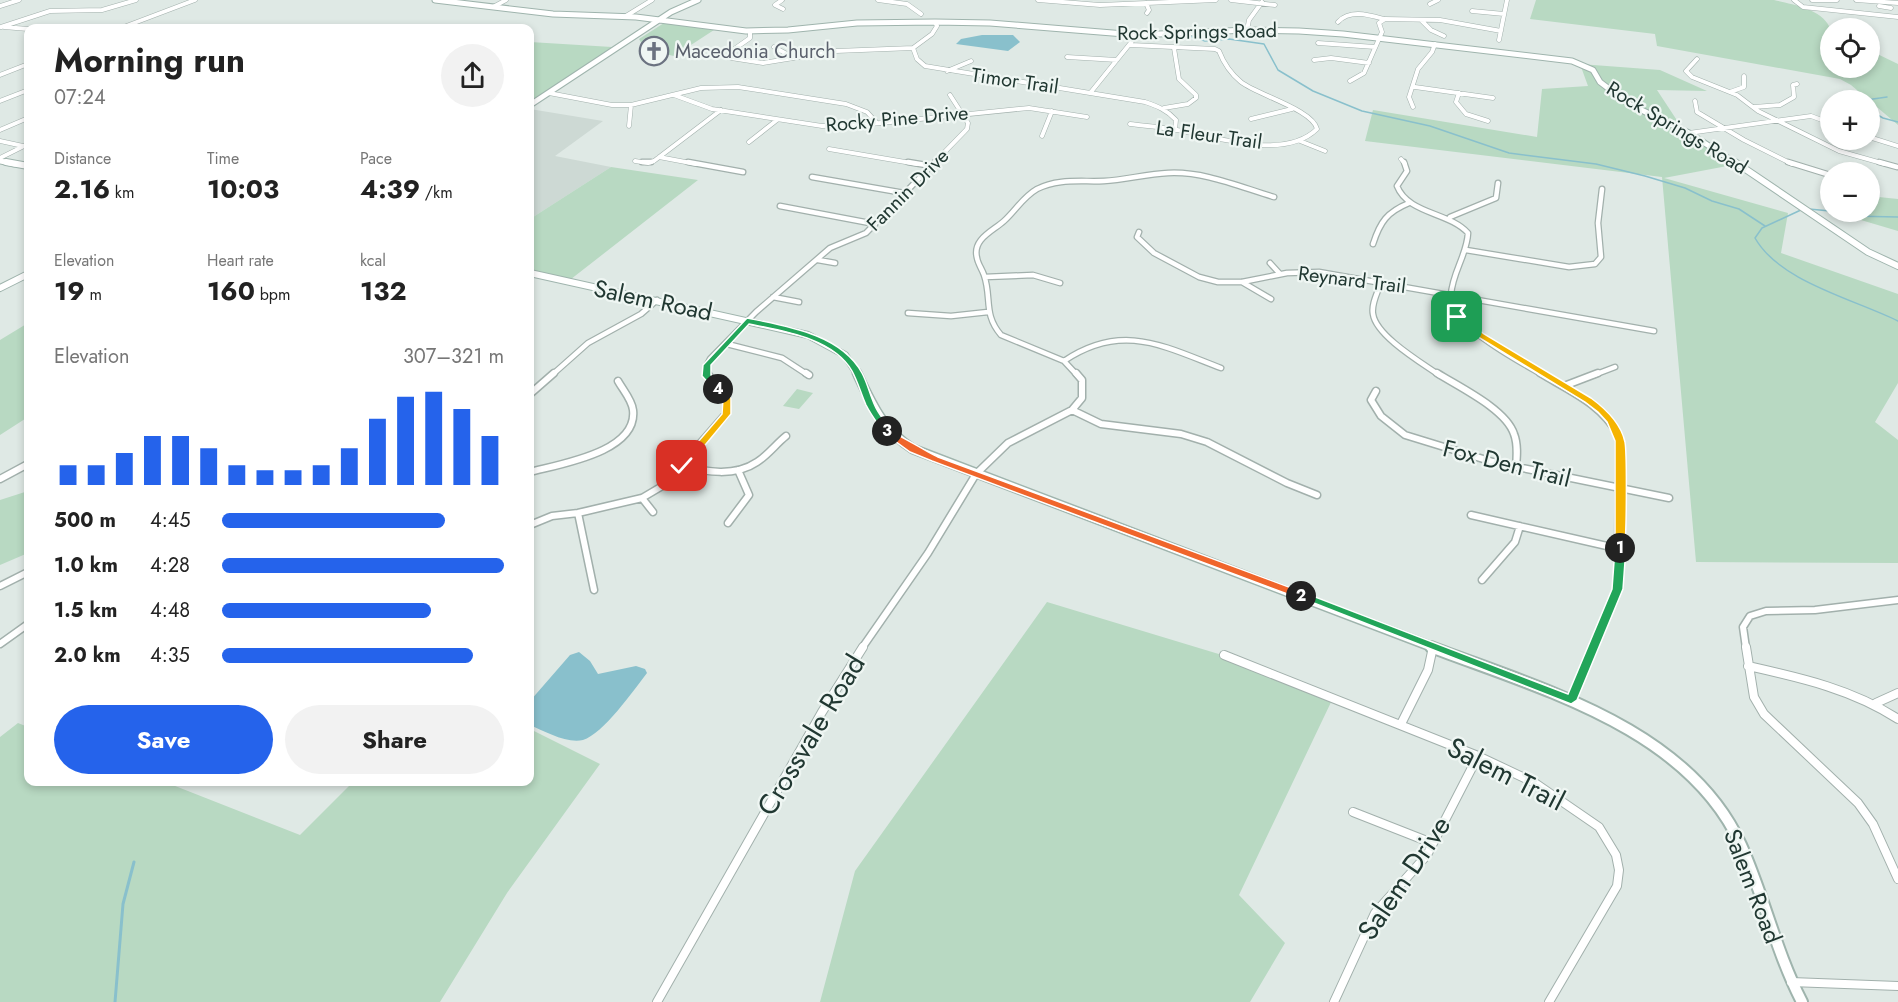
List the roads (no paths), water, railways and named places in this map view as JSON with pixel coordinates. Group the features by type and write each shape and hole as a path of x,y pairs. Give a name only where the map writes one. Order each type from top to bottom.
{"street":[{"path":"0,6 19,0"},
{"path":"1,26 50,11 102,10 136,0"},
{"path":"132,24 195,0"},
{"name":"Rock Springs Road","path":"435,0 559,15 641,17 750,31 788,30 857,23 935,22 1005,24 1137,35 1247,30 1317,32 1572,61 1593,70 1600,82 1629,104 1689,133 1813,213 1868,252 1898,266"},
{"path":"493,7 506,0"},
{"path":"626,16 652,0"},
{"path":"641,17 657,17 698,0"},
{"path":"782,0 775,5 783,9"},
{"path":"878,0 908,4 921,14"},
{"path":"1038,0 1085,5 1216,0"},
{"path":"1231,0 1263,1 1275,4"},
{"path":"1430,4 1438,0"},
{"path":"1499,40 1507,0"},
{"path":"1794,0 1798,6 1806,8 1898,17"},
{"path":"1803,0 1806,8"},
{"path":"1812,0 1837,0"},
{"path":"1247,30 1249,20 1263,1"},
{"path":"1855,2 1898,3"},
{"path":"1146,3 1149,10 1147,13"},
{"path":"1867,3 1891,8"},
{"path":"1472,11 1504,14"},
{"path":"534,102 671,12"},
{"path":"1338,22 1340,18 1352,15 1385,19 1446,21 1501,31"},
{"path":"641,17 651,26"},
{"path":"1350,81 1364,73 1382,32 1379,23 1385,19"},
{"path":"1421,19 1431,30 1444,36"},
{"path":"750,31 750,38 730,52 731,58 763,63 836,51 914,48 932,33 937,26 935,22"},
{"path":"1,26 24,29"},
{"path":"1091,92 1137,35"},
{"path":"877,39 883,48"},
{"path":"832,42 836,51"},
{"path":"1318,43 1375,48"},
{"path":"1413,107 1409,98 1415,87 1419,68 1432,53 1435,44"},
{"name":"La Fleur Trail","path":"1130,124 1253,144 1300,141 1314,134 1317,127 1311,119 1233,78 1222,64 1217,50 1131,45"},
{"path":"774,47 794,58"},
{"name":"Timor Trail","path":"914,48 918,62 947,71 1091,92 1164,108"},
{"path":"1164,108 1188,104 1196,98 1196,95 1179,79 1174,48"},
{"path":"1067,57 1118,60"},
{"path":"1314,60 1331,58 1368,63"},
{"path":"1696,59 1687,69 1688,74 1730,92 1777,121 1839,151 1897,167"},
{"path":"947,71 971,61"},
{"path":"1,74 24,65"},
{"path":"1730,92 1744,87 1744,76"},
{"path":"1043,85 1051,77"},
{"path":"1753,107 1779,105 1790,100 1794,97 1793,85 1797,84"},
{"path":"549,93 612,105 631,105 714,87 747,89 846,104 867,112 878,123"},
{"path":"1415,87 1493,98"},
{"path":"0,101 24,92"},
{"path":"1459,93 1456,102 1466,114 1488,122"},
{"name":"Rocky Pine Drive","path":"674,95 721,111 822,126 878,123 1023,108 1087,117"},
{"path":"950,96 963,114"},
{"path":"1695,101 1697,112 1723,128 1790,162 1820,172"},
{"path":"629,126 631,105"},
{"path":"1164,108 1176,120 1175,130"},
{"path":"1251,119 1293,109"},
{"path":"635,161 648,163 659,157 721,111"},
{"path":"1042,136 1052,111"},
{"name":"Fannin Drive","path":"682,466 726,414 727,398 710,381 706,371 710,359 747,321 830,248 861,235 874,224 967,129 968,123 963,114"},
{"path":"1689,133 1811,116 1820,119"},
{"path":"0,130 24,120"},
{"path":"749,142 777,120"},
{"path":"0,141 24,145"},
{"path":"1300,141 1325,152"},
{"path":"1880,141 1898,146"},
{"path":"0,160 24,146"},
{"path":"829,149 932,166"},
{"path":"659,157 743,172"},
{"path":"1401,159 1407,166 1407,171 1397,189 1409,203 1450,217 1468,233 1466,250 1456,272 1452,310 1463,322 1601,410 1614,426 1620,441 1620,549 1617,589 1571,700"},
{"path":"0,160 24,165"},
{"path":"1274,197 1208,177 1169,173 1053,184 1031,192 1004,221 983,237 977,246 976,257 985,277 988,312 994,327 1001,335 1064,361 1082,380 1082,398 1072,410 1078,415 1111,426 1172,432 1198,438 1286,483 1317,495"},
{"path":"812,177 904,193"},
{"path":"1450,217 1496,198 1498,183"},
{"path":"1466,250 1569,267 1595,264 1601,256 1598,223 1602,189"},
{"path":"1373,244 1381,218 1388,212 1409,203"},
{"path":"780,206 874,224"},
{"name":"Reynard Trail","path":"1139,232 1137,237 1141,243 1199,277 1218,282 1242,282 1280,274 1319,272 1654,331"},
{"path":"818,260 835,263"},
{"path":"1270,263 1280,274"},
{"name":"Salem Road","path":"534,274 808,335 836,349 849,359 858,373 872,408 887,431 913,450 1571,700 1656,746 1682,767 1711,796 1731,825 1741,846 1771,936 1802,1002"},
{"path":"985,277 1025,274 1060,283"},
{"path":"0,288 24,276"},
{"path":"1242,282 1271,299"},
{"path":"1381,282 1373,310 1373,318 1379,330 1397,345 1504,416 1514,428 1517,438 1516,467"},
{"path":"773,297 799,302"},
{"path":"534,390 588,343 641,314 657,300"},
{"path":"908,313 951,316 988,312"},
{"path":"1064,361 1087,346 1112,340 1128,340 1154,343 1221,368"},
{"path":"727,344 782,358 808,375"},
{"path":"1564,386 1615,367"},
{"path":"534,471 589,456 613,445 624,436 631,426 633,412 631,403 618,381"},
{"name":"Fox Den Trail","path":"1376,391 1371,400 1373,406 1392,426 1405,435 1463,454 1516,467 1669,498"},
{"name":"Crossvale Road","path":"657,1002 822,712 928,553 976,474 1008,443 1072,410"},
{"path":"534,523 552,516 578,513 642,498 664,485 682,466 710,471 738,470 755,463 786,436"},
{"path":"0,479 24,466"},
{"path":"728,523 749,495 738,470"},
{"path":"642,498 654,512"},
{"path":"578,513 594,590"},
{"path":"1472,515 1620,549"},
{"path":"1482,580 1515,543 1520,526"},
{"path":"0,586 24,574"},
{"path":"1898,600 1815,610 1757,613 1745,621 1743,627 1754,697 1764,714 1858,803 1873,824 1898,879"},
{"path":"0,644 24,627"},
{"path":"1401,724 1428,670 1433,646"},
{"name":"Salem Trail","path":"1224,655 1401,724 1535,783 1589,819 1607,837 1618,857 1620,868 1617,886 1550,1002"},
{"path":"1748,666 1831,686 1876,703 1898,719"},
{"path":"1876,703 1898,693"},
{"name":"Salem Drive","path":"1334,1002 1375,913 1427,855 1478,756"},
{"path":"1353,812 1432,843"},
{"path":"1791,982 1898,986"}],"water":[{"path":"982,35 1013,35 1020,42 1008,51 956,44 961,39"},
{"path":"579,652 590,661 598,674 636,666 645,669 647,673 618,711 600,729 591,736 577,741 556,736 534,727 534,696 570,655"}],"waterway":[{"path":"1190,36 1205,41 1229,39 1264,44 1278,70 1313,91 1362,111 1430,126 1509,153 1596,164 1645,176 1685,188 1712,201 1739,209 1765,226"},
{"path":"1880,98 1887,97"},
{"path":"1880,116 1898,122"},
{"path":"1803,209 1762,228 1755,238 1767,253 1800,278 1898,321"},
{"path":"1809,209 1820,210"},
{"path":"1880,217 1898,217"},
{"path":"115,1002 123,904 134,862"}],"place":[{"name":"Macedonia Church","path":"654,51"}]}
